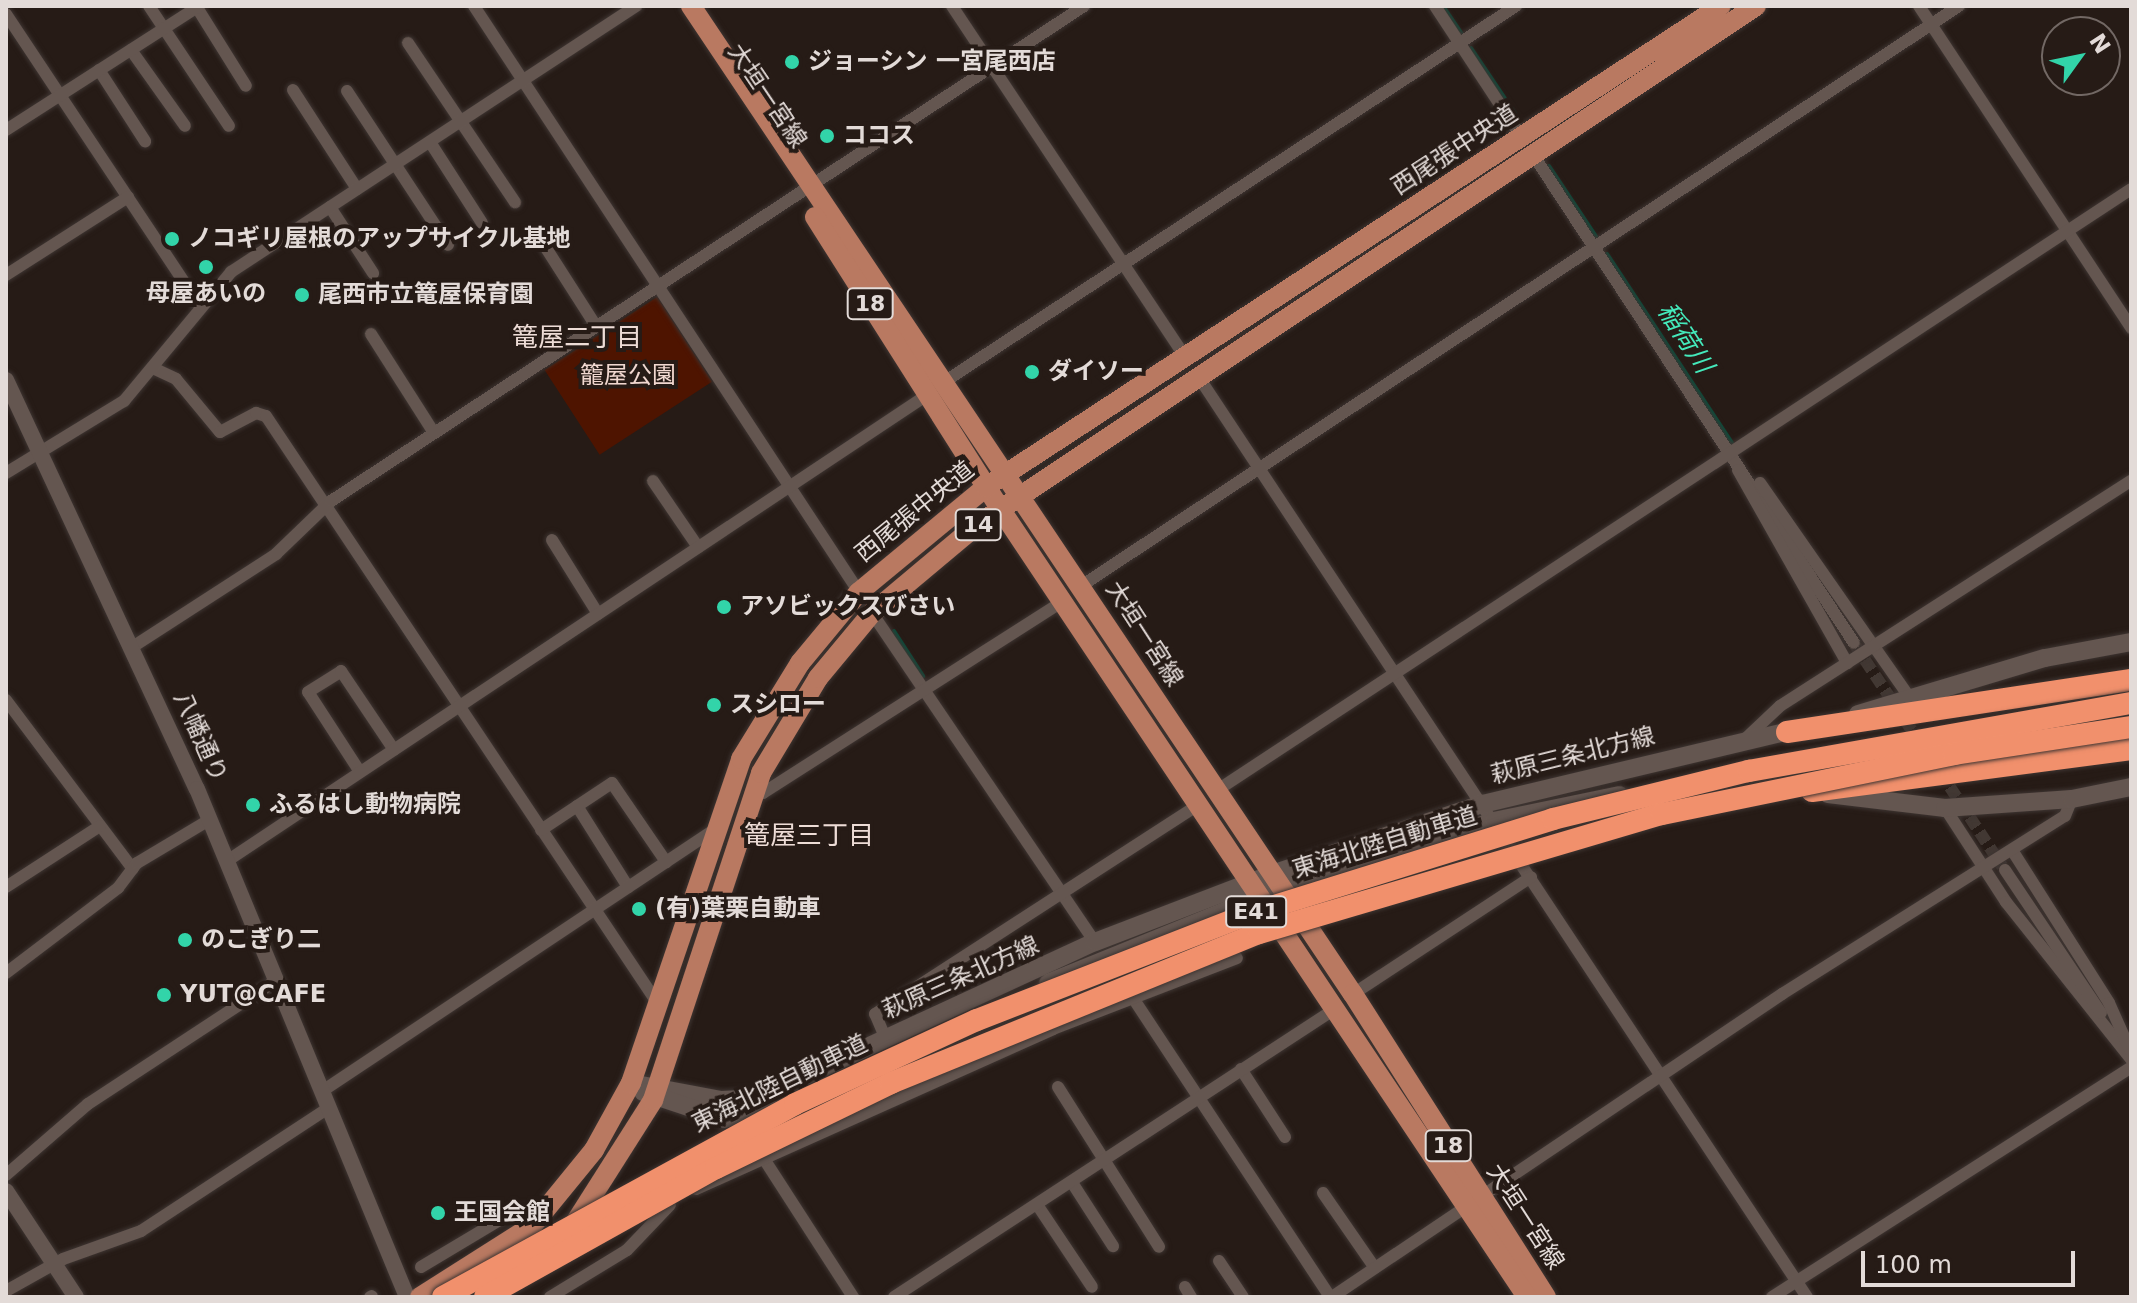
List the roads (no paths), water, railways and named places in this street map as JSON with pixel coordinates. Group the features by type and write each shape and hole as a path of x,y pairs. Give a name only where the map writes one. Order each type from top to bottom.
{"highway":[{"path":"1787,732 2131,680"},
{"name":"東海北陸自動車道","path":"443,1297 795,1104 977,1020 1252,913 1525,828 1749,771 2131,703"},
{"name":"東海北陸自動車道","path":"485,1297 716,1168 891,1083 1259,933 1662,814 1954,754 2131,727"},
{"path":"1812,791 2131,749"}],"main road":[{"name":"大垣一宮線","path":"677,6 803,188 947,380 1006,474 1353,994 1527,1297"},
{"name":"大垣一宮線","path":"691,6 927,395 1196,806 1335,1009 1546,1297"},
{"name":"西尾張中央道","path":"492,1297 561,1239 605,1185 656,1092 755,789 795,711 872,613 1001,510 1527,146 1721,6"},
{"name":"西尾張中央道","path":"420,1297 491,1254 548,1211 594,1150 631,1083 711,832 771,706 859,592 986,487 1186,358 1756,6"},
{"name":"萩原三条北方線","path":"631,1083 724,1119 747,1117 1254,890 1483,804 1787,732 2131,642"},
{"name":"萩原三条北方線","path":"1277,881 1494,821 1636,792 1812,791 1945,808 2072,799 2131,787"},
{"name":"萩原三条北方線","path":"656,1092 745,1101 1095,942 1254,890"}],"street":[{"path":"149,6 229,126"},
{"path":"6,130 197,6 246,86"},
{"path":"474,6 859,592"},
{"path":"6,473 124,401 155,369 200,306 231,272 636,6"},
{"path":"952,6 1186,358"},
{"path":"134,646 276,554 326,506 434,433 1084,6"},
{"path":"1435,6 1854,643"},
{"path":"947,380 1516,6"},
{"path":"1919,6 2131,328"},
{"path":"1081,586 1256,466 1959,6"},
{"path":"6,14 200,306"},
{"path":"408,43 515,202"},
{"path":"131,50 185,126"},
{"path":"99,70 145,141"},
{"path":"293,90 357,189"},
{"path":"347,91 448,245"},
{"path":"430,142 482,223"},
{"path":"1216,791 2131,189"},
{"path":"6,275 128,197"},
{"path":"330,207 373,273"},
{"path":"539,237 596,326"},
{"path":"371,334 434,433"},
{"path":"155,369 176,379 220,432 256,413 266,416 658,1004"},
{"path":"1198,376 1807,1297"},
{"name":"八幡通り","path":"6,380 44,452 134,646 324,1090 407,1297"},
{"path":"227,861 927,395"},
{"path":"1730,453 1782,504 1910,698"},
{"path":"1730,453 1759,517 1847,663"},
{"path":"653,481 698,547"},
{"path":"1742,741 1847,663 2131,481"},
{"path":"552,540 598,614"},
{"path":"755,789 763,793 1063,601"},
{"path":"872,613 1095,942"},
{"path":"360,772 308,692 341,671 394,750"},
{"path":"6,700 133,869"},
{"path":"541,830 612,783 666,862"},
{"path":"1133,998 1331,1297 1473,1201 2065,816 2072,799"},
{"path":"577,806 628,887"},
{"path":"885,1037 875,1014 1196,806"},
{"path":"1945,808 1983,868 2131,1057"},
{"path":"6,973 118,888 133,869 209,820"},
{"path":"6,887 100,826"},
{"path":"324,1090 711,832"},
{"path":"2012,850 2109,1003 2131,1057"},
{"path":"2005,870 2131,1057"},
{"path":"1353,994 1531,877"},
{"path":"550,1297 635,1244 670,1204 1053,1029 1237,958"},
{"path":"6,1175 88,1104 277,980"},
{"path":"1037,988 1053,1029"},
{"path":"894,1297 911,1292 1335,1009"},
{"path":"1772,1297 2131,1067"},
{"path":"1241,1069 1285,1137"},
{"path":"1058,1087 1159,1247"},
{"path":"6,1291 55,1264 141,1231 330,1107"},
{"path":"766,1162 853,1297"},
{"path":"1073,1184 1113,1246"},
{"path":"6,1191 76,1297"},
{"path":"1323,1193 1375,1268"},
{"path":"1038,1206 1092,1287"},
{"path":"421,1267 523,1210 548,1211"},
{"path":"491,1254 492,1225"},
{"path":"561,1239 584,1276"},
{"path":"1219,1261 1243,1297"}],"waterway":[{"name":"稲荷川","path":"1443,6 1462,34"},
{"name":"稲荷川","path":"1471,48 1518,118"},
{"name":"稲荷川","path":"1549,166 1597,238"},
{"name":"稲荷川","path":"1607,254 1732,443"},
{"path":"894,631 923,676"}],"tunnel":[{"path":"1855,645 1920,743"},
{"path":"1940,772 2002,866"}],"place":[{"name":"ジョーシン 一宮尾西店","path":"792,62"},
{"name":"ココス","path":"827,136"},
{"name":"ノコギリ屋根のアップサイクル基地","path":"172,239"},
{"name":"母屋あいの","path":"206,267"},
{"name":"尾西市立篭屋保育園","path":"302,295"},
{"name":"ダイソー","path":"1032,372"},
{"name":"アソビックスびさい","path":"724,607"},
{"name":"スシロー","path":"714,705"},
{"name":"ふるはし動物病院","path":"253,805"},
{"name":"(有)葉栗自動車","path":"639,909"},
{"name":"のこぎり二","path":"185,940"},
{"name":"YUT@CAFE","path":"164,995"},
{"name":"王国会館","path":"438,1213"}],"district":[{"name":"篭屋二丁目","path":"577,338"},
{"name":"篭屋三丁目","path":"809,836"}],"park label":[{"name":"籠屋公園","path":"628,376"}]}
